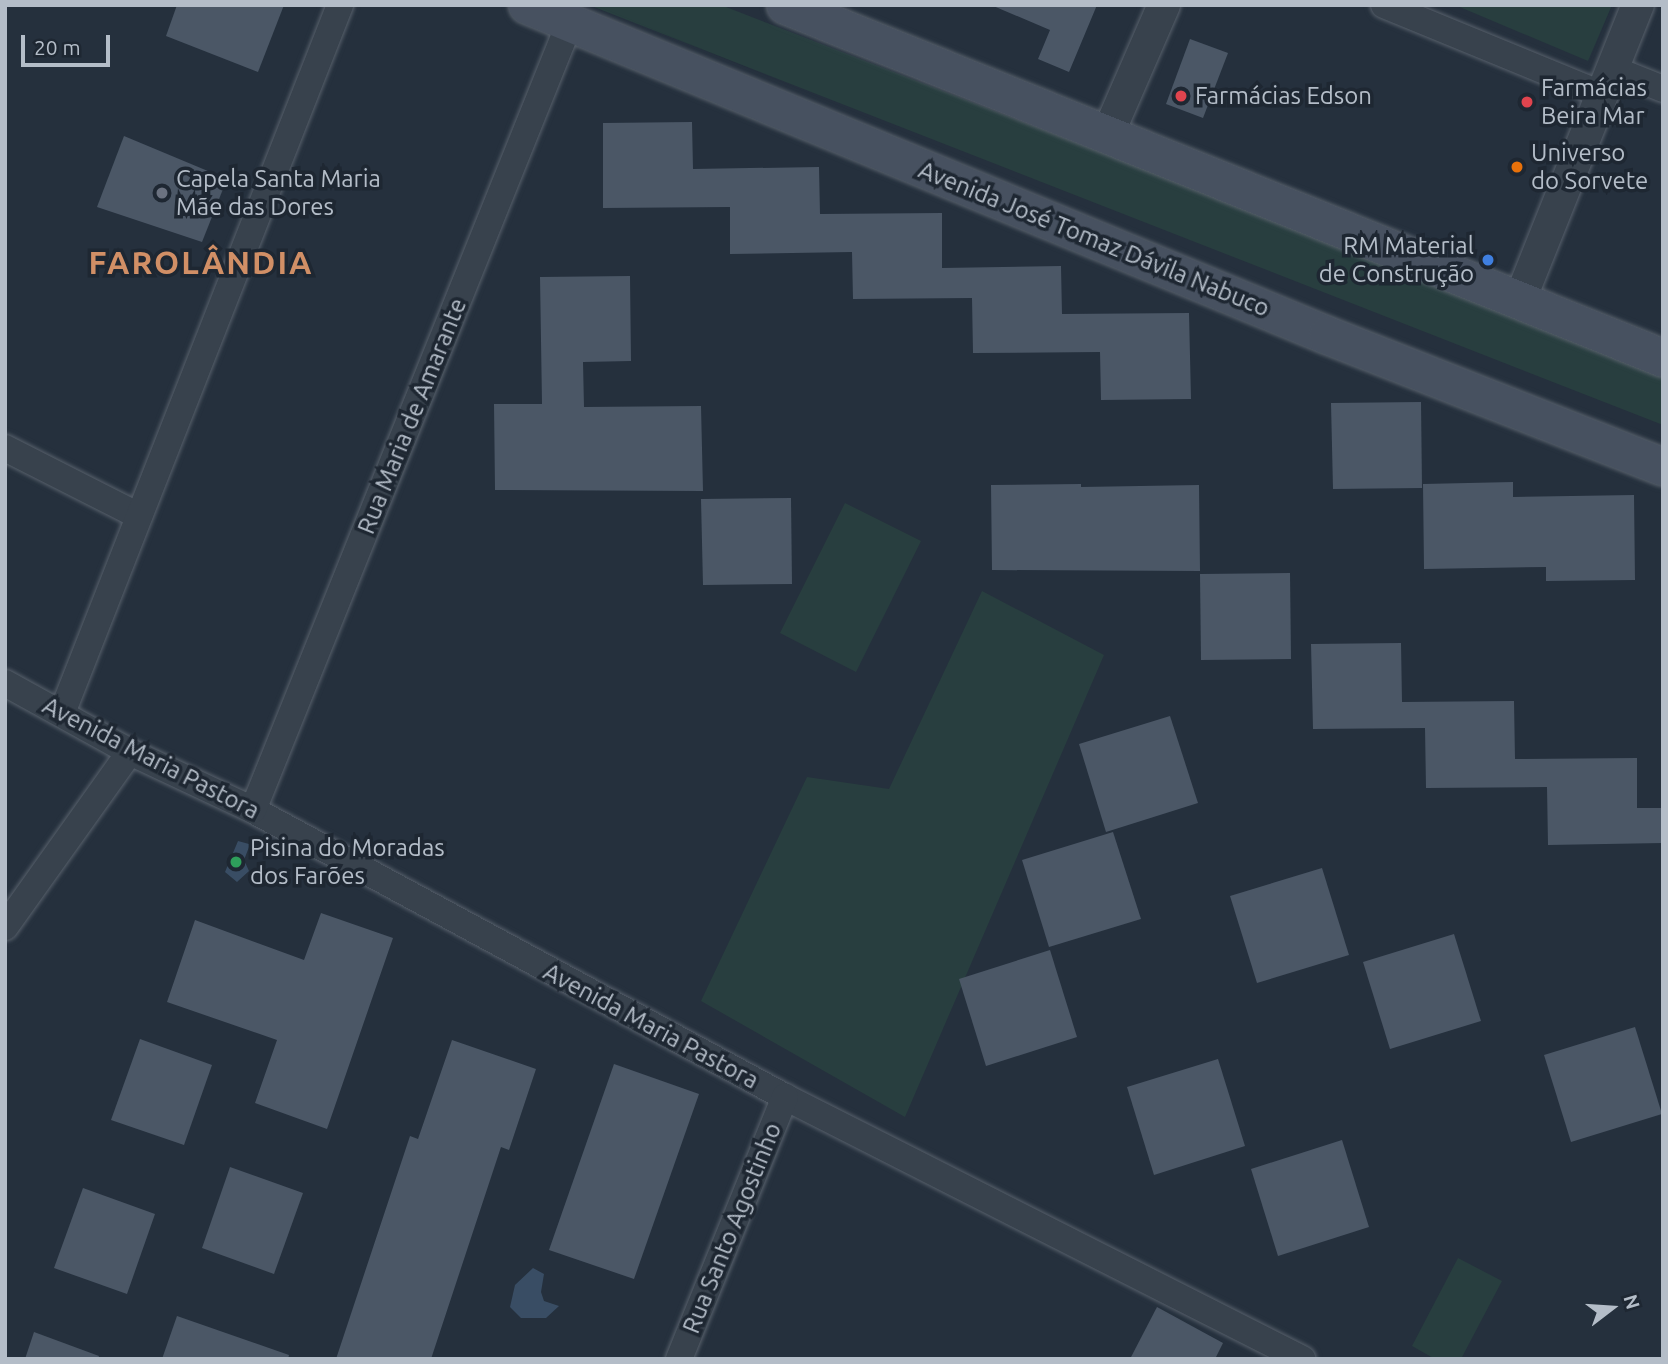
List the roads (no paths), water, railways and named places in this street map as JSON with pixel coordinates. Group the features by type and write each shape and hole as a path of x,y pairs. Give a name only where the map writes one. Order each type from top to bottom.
{"main road":[{"name":"Avenida José Tomaz Dávila Nabuco","path":"527,5 1314,330 1663,467"},
{"path":"785,5 1663,358"}],"street":[{"path":"62,713 340,5"},
{"path":"1107,136 1164,5"},
{"path":"1384,5 1608,82 1663,89"},
{"path":"1519,302 1638,5"},
{"name":"Rua Maria de Amarante","path":"253,810 570,22"},
{"path":"5,448 139,516"},
{"name":"Avenida Maria Pastora","path":"5,683 130,751 253,810 785,1097 1302,1359"},
{"path":"5,927 130,751"},
{"name":"Rua Santo Agostinho","path":"679,1359 785,1097"}],"water":[{"name":"Pisina do Moradas dos Farões","path":"238,841 249,844 244,860 249,871 237,882 225,872"},
{"path":"533,1268 544,1274 541,1292 544,1301 559,1306 546,1318 521,1318 510,1307 515,1285"}],"place":[{"name":"Farmácias Edson","path":"1181,96"},
{"name":"Farmácias Beira Mar","path":"1527,102"},
{"name":"Universo do Sorvete","path":"1517,167"},
{"name":"Capela Santa Maria Mãe das Dores","path":"162,193"},
{"name":"RM Material de Construção","path":"1488,260"},
{"name":"Pisina do Moradas dos Farões","path":"236,862"}],"district":[{"name":"FAROLÂNDIA","path":"201,262"}]}
